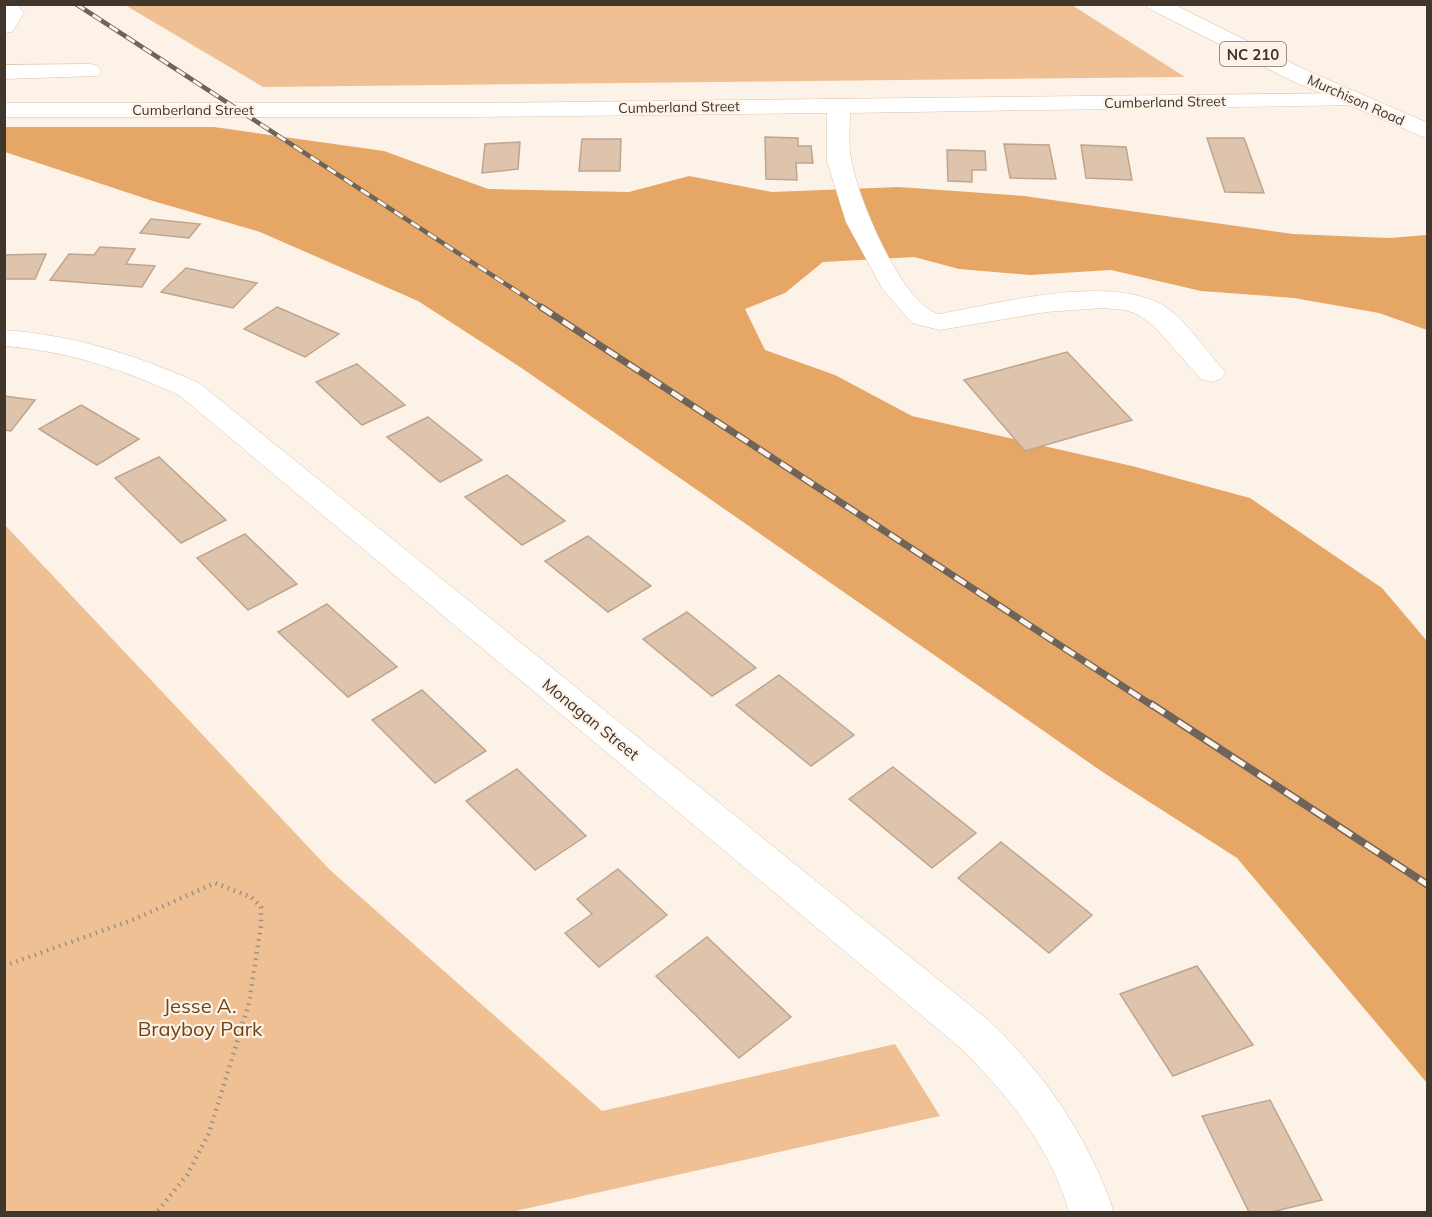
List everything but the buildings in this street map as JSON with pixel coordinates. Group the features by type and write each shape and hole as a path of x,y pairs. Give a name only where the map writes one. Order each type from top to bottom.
{"street":[{"path":"4,27 13,13 5,4"},
{"name":"Murchison Road","path":"1155,4 1353,100 1428,132"},
{"path":"4,72 90,71"},
{"name":"Cumberland Street","path":"4,110 465,110 1353,100"},
{"path":"838,106 839,161 851,208 898,291 924,319 940,322 1090,299 1120,300 1148,309 1211,373"},
{"name":"Monagan Street","path":"4,338 65,344 104,354 140,366 189,389 998,1056 1042,1108 1060,1138 1091,1212"}],"path":[{"path":"4,966 135,919 215,883 251,897 261,908 261,925 249,1003 209,1133 187,1175 157,1212"}],"green space":[{"path":"125,5 1072,5 1185,77 263,87"},
{"name":"Jesse A. Brayboy Park","path":"5,525 330,870 602,1111 895,1044 940,1116 511,1212 5,1212"}],"shaded area":[{"path":"5,127 214,127 384,151 488,189 629,192 689,176 772,192 899,187 1024,196 1293,234 1389,238 1427,235 1427,330 1379,313 1294,298 1201,291 1111,270 1030,275 959,269 914,257 823,262 785,293 745,309 765,350 835,375 912,416 1132,466 1250,498 1382,588 1427,641 1427,1083 1237,858 1104,773 523,369 418,301 260,232 153,201 5,152"}],"railway":[{"path":"76,4 544,309"},
{"path":"541,307 1153,706"},
{"path":"1151,704 1428,885"}]}
